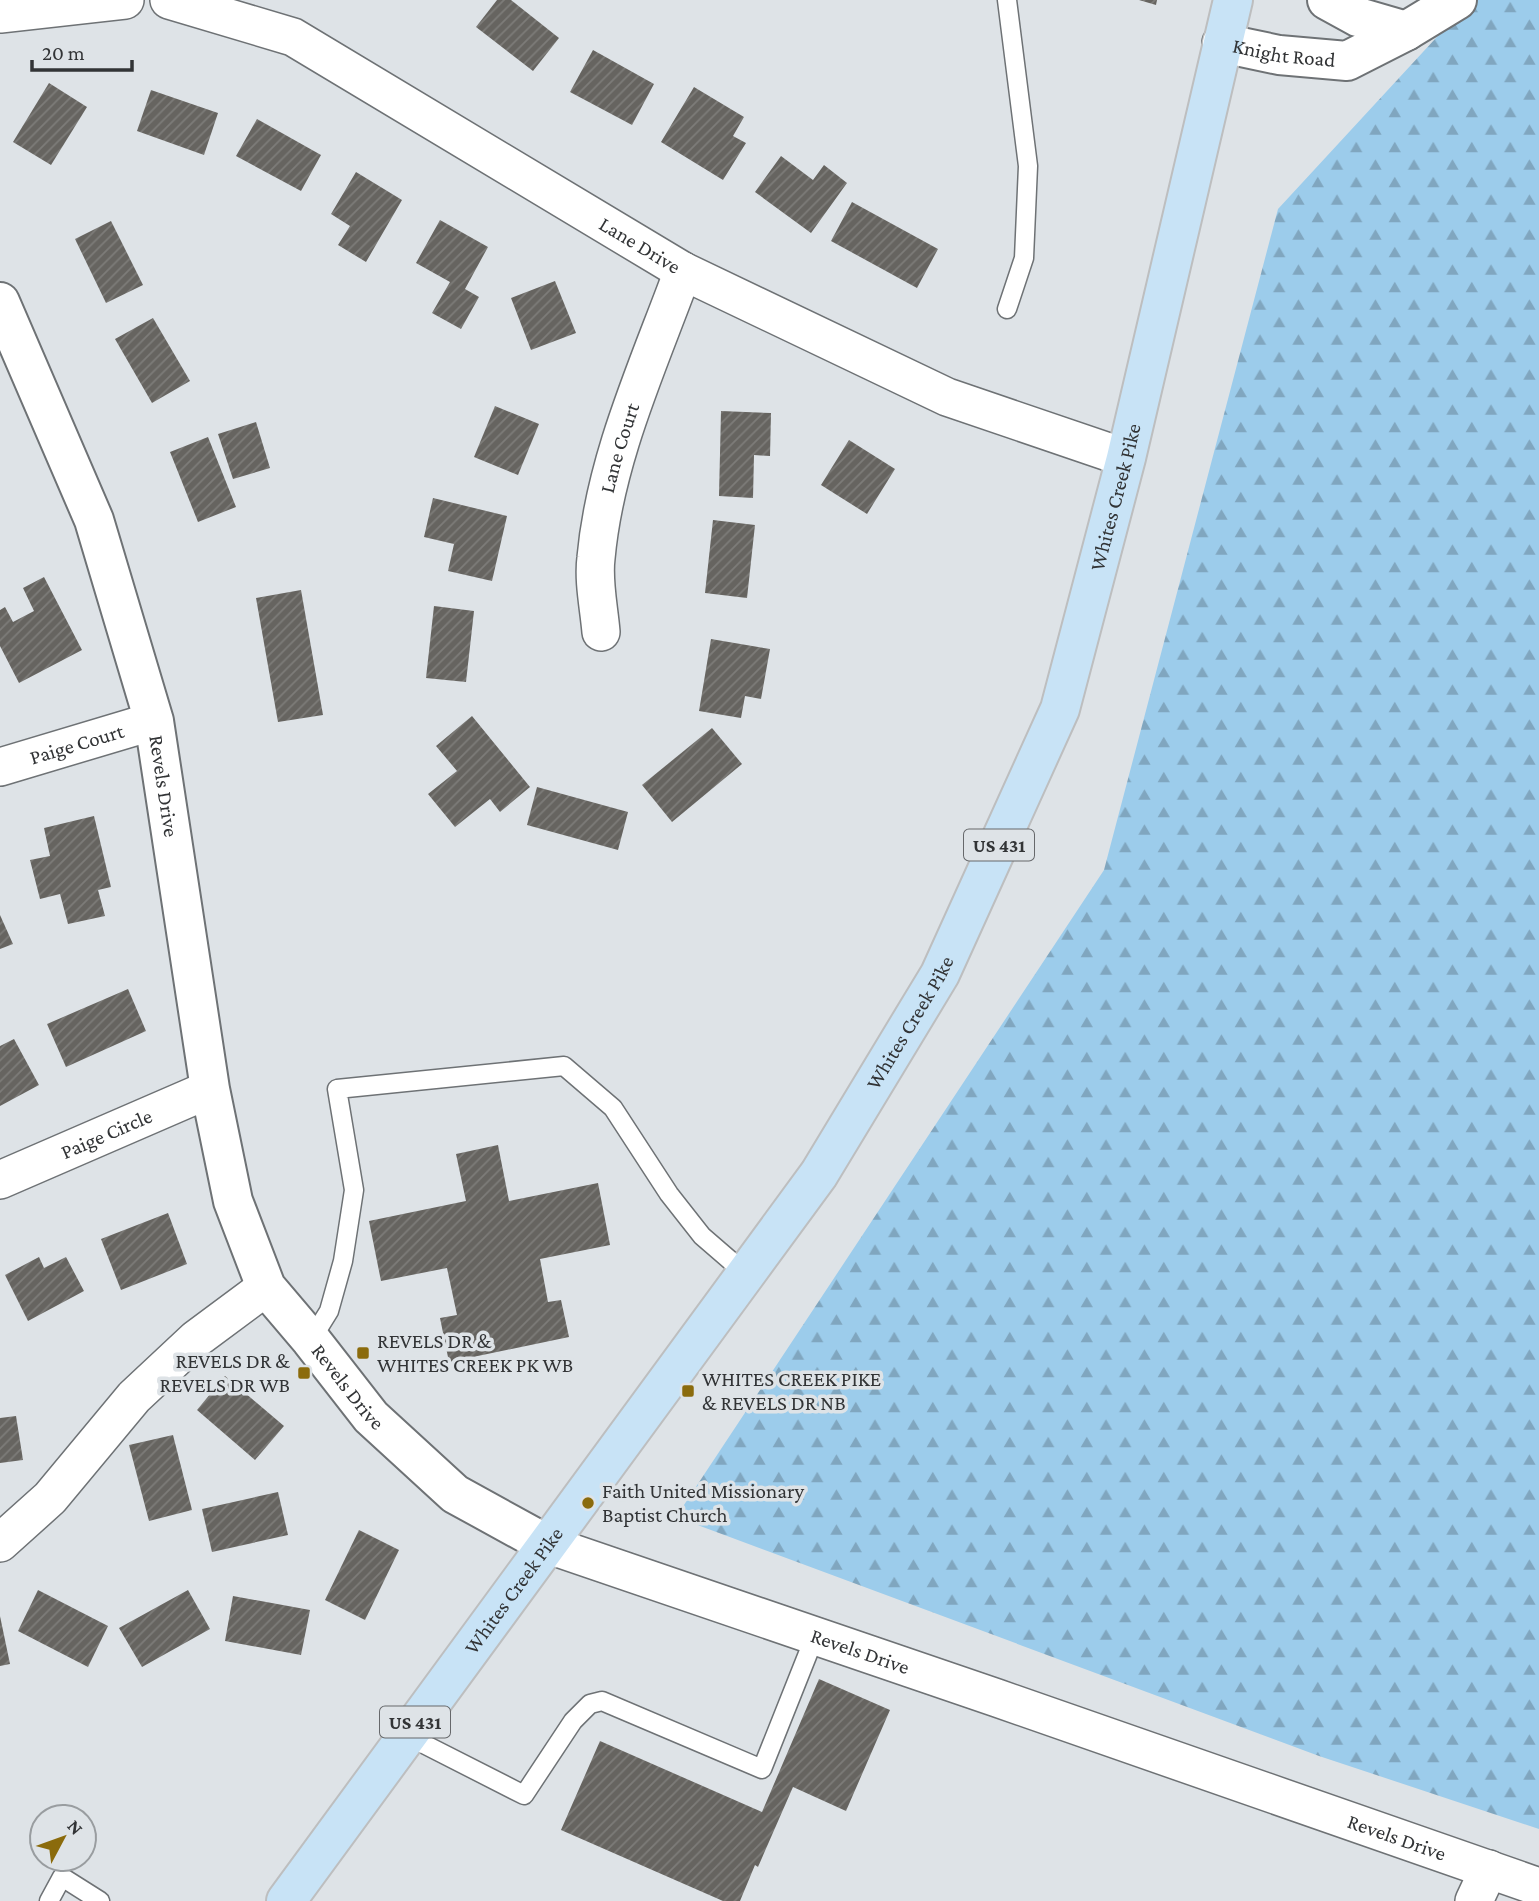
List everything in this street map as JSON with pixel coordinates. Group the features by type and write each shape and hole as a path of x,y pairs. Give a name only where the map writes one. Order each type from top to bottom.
{"main road":[{"name":"Whites Creek Pike","path":"286,1901 819,1174 940,974 1060,709 1126,458 1233,0"}],"street":[{"path":"0,14 125,0"},
{"name":"Lane Drive","path":"169,0 293,37 683,271 947,397 1126,458"},
{"path":"1327,0 1358,17 1406,31"},
{"name":"Knight Road","path":"1222,43 1279,55 1348,61 1406,31 1457,0"},
{"name":"Lane Court","path":"601,632 595,560 606,493 631,410 683,271"},
{"name":"Revels Drive","path":"0,302 94,520 154,720 210,1089 233,1201 266,1287 371,1417 455,1494 546,1544 815,1636 1481,1885 1539,1886"},
{"name":"Paige Court","path":"0,767 154,720"},
{"name":"Paige Circle","path":"0,1180 210,1089"},
{"path":"0,1543 50,1498 134,1397 195,1339 266,1287"}],"lane":[{"path":"1007,0 1028,166 1024,258 1007,309"},
{"path":"311,1340 328,1311 343,1261 354,1190 337,1088 564,1066 613,1108 669,1194 702,1236 746,1274"},
{"path":"406,1735 523,1795 573,1721 590,1704 602,1702 762,1769 815,1636"},
{"path":"49,1901 62,1877 100,1901"}],"green space":[{"path":"1471,0 1539,0 1539,1829 1319,1756 676,1517 1104,870 1278,209"}],"building":[{"path":"497,0 511,0 559,38 533,71 476,27"},
{"path":"1139,0 1157,0 1156,5"},
{"path":"593,50 654,84 632,125 570,92"},
{"path":"49,83 87,107 51,165 13,142"},
{"path":"694,87 744,117 733,136 746,143 723,180 661,142"},
{"path":"151,90 218,113 204,155 137,131"},
{"path":"257,119 321,155 301,191 236,156"},
{"path":"781,156 813,180 824,165 847,183 811,233 755,192"},
{"path":"356,172 402,200 366,262 338,245 350,226 331,214"},
{"path":"852,202 938,249 917,288 831,241"},
{"path":"440,220 488,247 465,289 479,297 461,329 432,313 450,282 416,263"},
{"path":"111,221 143,285 106,303 75,239"},
{"path":"555,281 576,333 531,350 511,298"},
{"path":"153,318 190,381 152,403 115,339"},
{"path":"495,406 539,424 518,475 474,457"},
{"path":"721,411 771,413 770,456 754,455 753,498 719,496"},
{"path":"256,422 270,468 233,479 218,434"},
{"path":"208,437 236,507 198,522 170,452"},
{"path":"849,440 895,469 867,514 821,485"},
{"path":"433,498 507,516 492,581 448,571 454,544 424,537"},
{"path":"713,520 755,525 747,598 705,593"},
{"path":"44,577 82,650 19,683 0,646 0,610 5,607 13,622 34,611 23,588"},
{"path":"301,590 323,715 278,722 256,598"},
{"path":"434,606 474,611 466,682 426,678"},
{"path":"711,639 770,649 761,699 745,696 741,718 699,711"},
{"path":"472,716 530,787 500,812 490,799 455,827 428,794 457,771 436,746"},
{"path":"712,728 742,764 672,822 642,785"},
{"path":"537,787 628,812 618,850 527,825"},
{"path":"94,816 111,887 98,890 105,916 68,924 60,894 40,899 30,860 50,856 44,828"},
{"path":"0,915 13,944 0,949"},
{"path":"128,989 146,1031 66,1067 47,1024"},
{"path":"14,1039 39,1085 0,1106 0,1046"},
{"path":"498,1145 509,1201 598,1183 610,1245 540,1259 548,1302 561,1300 569,1337 449,1362 440,1318 457,1315 447,1268 381,1281 369,1221 466,1201 456,1154"},
{"path":"168,1213 187,1264 121,1290 101,1239"},
{"path":"39,1257 44,1268 66,1257 84,1291 28,1321 5,1275"},
{"path":"225,1376 284,1426 255,1460 197,1410"},
{"path":"16,1416 23,1460 0,1463 0,1418"},
{"path":"173,1435 192,1510 149,1521 129,1445"},
{"path":"278,1492 288,1535 212,1552 202,1509"},
{"path":"359,1530 399,1550 365,1620 325,1600"},
{"path":"38,1590 108,1626 88,1667 18,1631"},
{"path":"188,1590 210,1629 142,1667 119,1628"},
{"path":"233,1596 310,1610 301,1655 225,1641"},
{"path":"0,1616 10,1664 0,1666"},
{"path":"819,1679 890,1710 846,1811 793,1787 740,1901 723,1901 561,1830 600,1741 762,1812"}],"place":[{"name":"REVELS DR & WHITES CREEK PK WB","path":"363,1353"},
{"name":"REVELS DR & REVELS DR WB","path":"304,1373"},
{"name":"WHITES CREEK PIKE & REVELS DR NB","path":"688,1391"},
{"name":"Faith United Missionary Baptist Church","path":"588,1503"}]}
